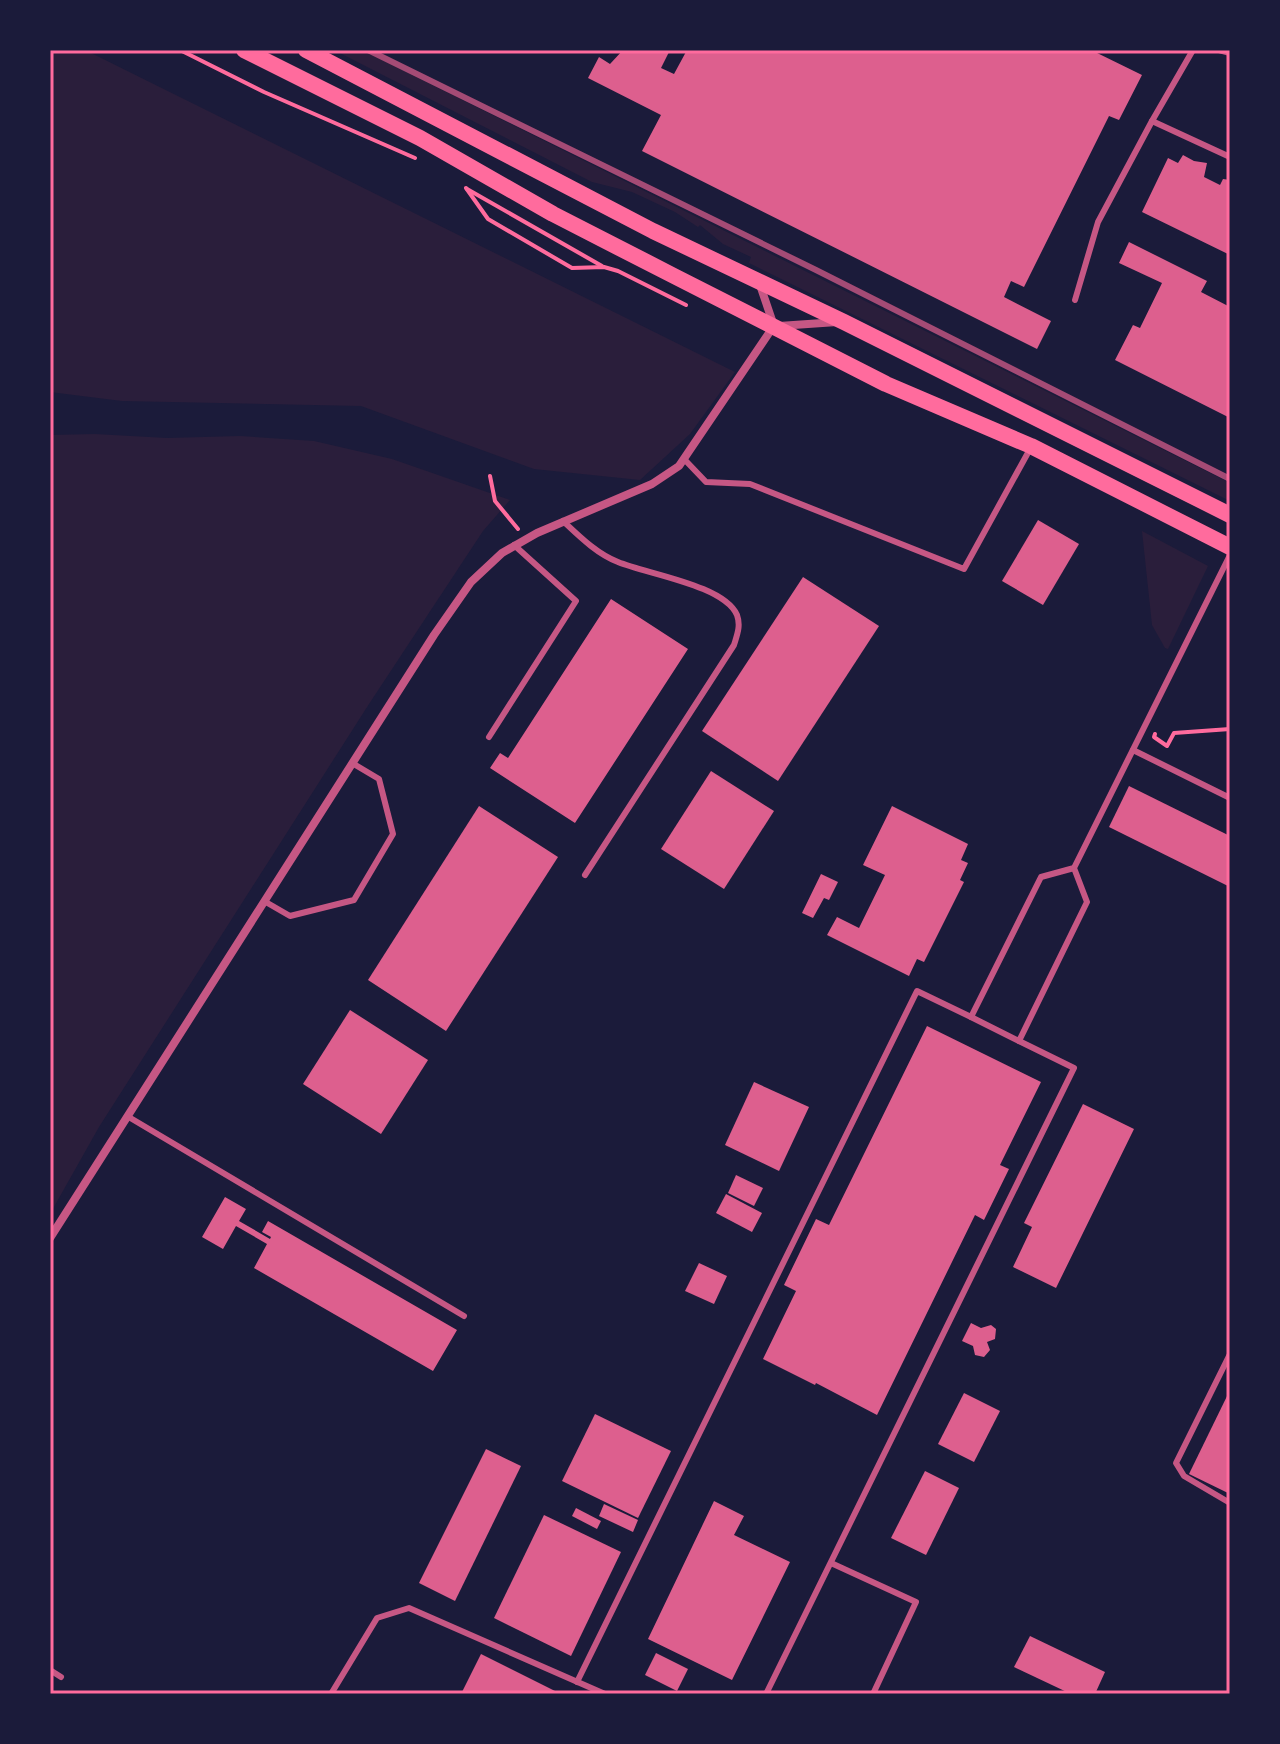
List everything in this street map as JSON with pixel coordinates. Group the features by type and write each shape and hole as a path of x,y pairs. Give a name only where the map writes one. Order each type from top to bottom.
{"main road":[{"path":"244,50 420,138 553,214 886,384 1031,446 1230,547"},
{"path":"306,50 653,231 844,322 1230,515"}],"street":[{"path":"759,281 774,327"},
{"path":"774,327 844,322"},
{"path":"50,1238 460,597 482,570 525,538 652,484 685,460 774,327"}],"lane":[{"path":"1075,300 1098,222 1193,50"},
{"path":"1219,50 1230,53"},
{"path":"1152,121 1230,157"},
{"path":"685,460 706,482 750,484 964,569 1031,446"},
{"path":"563,521 586,543 615,561 711,593 728,602 737,615 740,629 734,645 585,875"},
{"path":"489,737 576,601 514,545"},
{"path":"1019,1041 1087,902 1074,868 1230,555"},
{"path":"1133,750 1230,798"},
{"path":"264,901 290,916 354,900 393,834 379,779 352,763"},
{"path":"971,1017 1041,877 1074,868"},
{"path":"577,1682 917,991 1074,1068 766,1694"},
{"path":"127,1116 464,1316"},
{"path":"1230,1354 1176,1463 1184,1476 1230,1503"},
{"path":"831,1563 916,1602 873,1694"},
{"path":"331,1694 377,1618 409,1608 605,1694"},
{"path":"50,1670 61,1677"}],"path":[{"path":"180,50 264,92 421,161"},
{"path":"456,179 466,188 604,267 572,268 488,219 466,188"},
{"path":"490,476 495,501 525,538"},
{"path":"1160,724 1154,737 1167,746 1174,733 1230,729"}],"shaded area":[{"path":"50,50 85,50 735,372 690,434 640,480 534,469 361,406 122,401 50,392"},
{"path":"334,50 362,50 1230,483 1230,501 749,263 751,257 723,244 700,225 698,227 675,212 632,192 592,182"},
{"path":"50,435 167,438 240,436 314,441 392,459 510,500 483,531 369,704 99,1127 50,1214"},
{"path":"1142,531 1208,566 1168,649 1152,625"}],"building":[{"path":"623,50 670,50 661,68 674,74 687,50 1091,50 1142,75 1119,120 1109,116 1024,287 1011,281 1004,297 1051,321 1037,349 642,151 661,115 588,78 599,57 610,64"},
{"path":"1183,155 1207,163 1204,177 1220,185 1223,179 1230,180 1230,255 1142,212 1168,158 1178,163"},
{"path":"1129,242 1207,281 1201,292 1230,307 1230,418 1115,360 1133,325 1140,328 1162,283 1119,263"},
{"path":"1038,520 1079,544 1043,605 1002,581"},
{"path":"803,577 879,626 778,781 702,731"},
{"path":"611,599 688,649 575,823 490,768 500,753 508,758"},
{"path":"711,771 774,811 724,889 661,849"},
{"path":"1129,786 1230,836 1230,887 1109,827"},
{"path":"479,806 558,857 446,1031 368,980"},
{"path":"892,806 968,844 961,860 968,863 960,880 964,882 924,962 917,959 909,976 827,935 837,917 859,928 885,875 863,865"},
{"path":"821,874 838,882 829,900 824,898 813,918 802,913"},
{"path":"350,1010 428,1060 381,1134 303,1084"},
{"path":"927,1026 1041,1082 1000,1165 1009,1169 984,1220 975,1215 877,1415 763,1359 796,1291 784,1285 816,1219 829,1225"},
{"path":"754,1082 809,1107 779,1171 725,1145"},
{"path":"1083,1104 1134,1129 1056,1288 1013,1267 1032,1227 1024,1223"},
{"path":"736,1175 763,1188 754,1206 728,1193"},
{"path":"726,1194 762,1213 752,1232 716,1213"},
{"path":"225,1197 246,1209 239,1221 270,1239 262,1232 268,1221 457,1330 433,1371 254,1268 267,1244 236,1226 223,1249 202,1237"},
{"path":"699,1263 727,1276 714,1304 685,1291"},
{"path":"971,1323 981,1328 991,1325 996,1329 995,1339 987,1342 990,1350 984,1357 975,1355 973,1346 962,1341"},
{"path":"1230,1390 1230,1494 1189,1474"},
{"path":"964,1393 1000,1411 974,1462 938,1444"},
{"path":"595,1414 671,1451 638,1518 562,1481"},
{"path":"486,1449 521,1466 455,1601 419,1583"},
{"path":"925,1471 959,1488 926,1555 891,1538"},
{"path":"714,1501 744,1516 734,1535 790,1562 732,1680 648,1639"},
{"path":"604,1504 638,1520 633,1532 599,1516"},
{"path":"576,1508 601,1521 597,1529 572,1516"},
{"path":"544,1515 621,1552 571,1656 494,1618"},
{"path":"1030,1636 1105,1672 1095,1694 1071,1694 1014,1667"},
{"path":"656,1653 688,1669 677,1691 645,1675"},
{"path":"481,1654 561,1694 461,1694"}],"railway":[{"path":"368,50 816,270 1230,479"}]}
